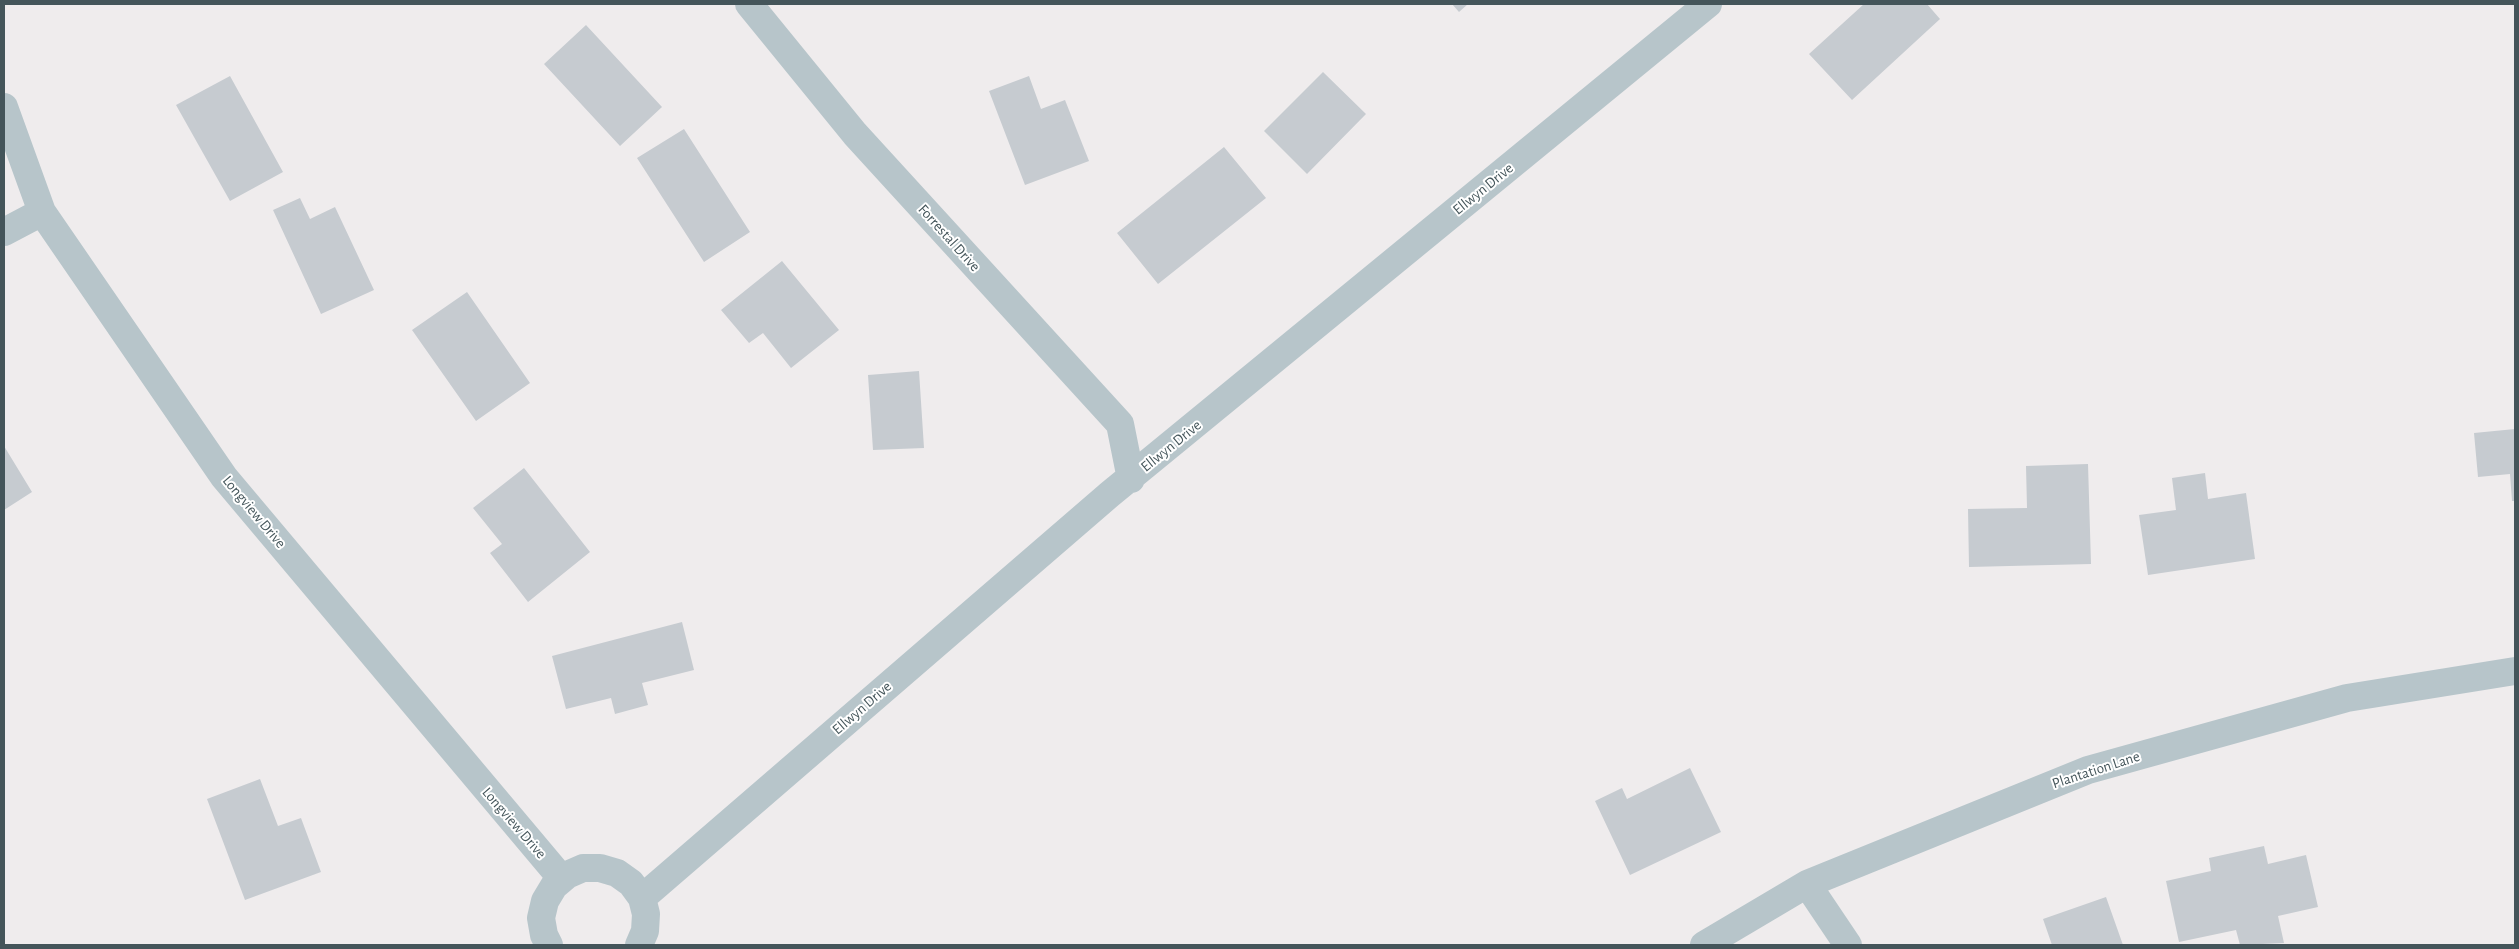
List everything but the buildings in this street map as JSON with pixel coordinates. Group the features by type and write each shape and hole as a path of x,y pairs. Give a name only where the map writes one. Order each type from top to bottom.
{"street":[{"name":"Forrestal Drive","path":"749,4 855,134 1120,424 1130,479"},
{"name":"Ellwyn Drive","path":"642,898 1130,479 1708,4"},
{"name":"Longview Drive","path":"4,107 42,212 224,477 562,879"},
{"path":"4,232 42,212"},
{"name":"Plantation Lane","path":"1704,945 1807,884 2088,770 2347,698 2515,671"},
{"path":"549,945 544,935 541,918 545,901 554,886 562,879 583,868 600,868 617,873 631,883 642,898 646,914 645,931 639,945"},
{"path":"1807,884 1848,945"}]}
